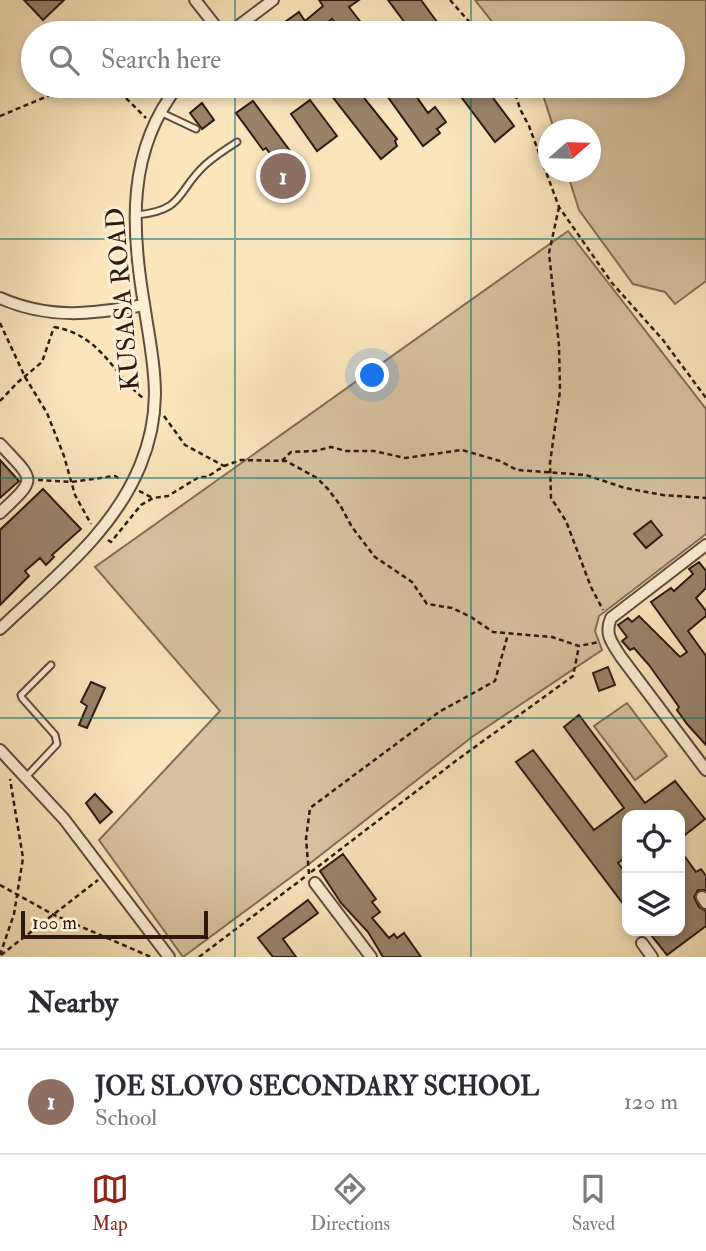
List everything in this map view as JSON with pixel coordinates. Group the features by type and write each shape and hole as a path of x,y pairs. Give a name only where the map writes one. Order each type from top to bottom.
{"street":[{"path":"195,0 212,21"},
{"path":"245,21 273,0"},
{"name":"KUSASA ROAD","path":"0,629 100,534 131,486 150,436 155,408 154,356 135,242 134,216 137,176 154,124 170,98"},
{"path":"0,298 13,304 57,314 80,314 144,305"},
{"path":"0,444 23,469 28,479 26,489 0,513"},
{"path":"706,545 609,622 610,639 706,770"},
{"path":"4,754 64,819 169,957"},
{"path":"316,884 371,957"},
{"path":"642,943 652,957"}],"lane":[{"path":"160,112 196,129"},
{"path":"134,216 158,212 173,205 205,165 237,142"},
{"path":"26,777 57,744 55,735 21,695 51,665"}],"path":[{"path":"450,0 468,21"},
{"path":"0,116 43,98"},
{"path":"127,98 154,124"},
{"path":"517,98 559,207 612,283 663,340 706,398"},
{"path":"559,207 549,253 559,345 560,391 550,463 551,498 566,521 591,587 609,622"},
{"path":"0,323 24,377 47,413 64,456 75,495 89,522 111,542 134,512 153,498 168,496 199,477 207,477 224,466 241,460 286,461 317,478 340,505 352,527 375,558 412,582 420,598 427,604 452,608 493,632 552,637 579,646 610,639"},
{"path":"0,401 42,362 54,327 73,331 101,352 139,394 168,419 185,445 224,466"},
{"path":"282,461 292,452 331,447 346,451 374,451 405,458 462,450 500,461 517,470 586,475 625,488 663,495 706,498"},
{"path":"28,479 71,482 115,476 153,498"},
{"path":"316,884 309,874 306,839 310,808 439,712 495,681 508,634"},
{"path":"199,957 573,676 579,646"},
{"path":"0,956 14,915 23,858 4,754"},
{"path":"0,956 106,873"},
{"path":"0,885 54,915 151,957"}],"shaded area":[{"path":"475,0 706,0 706,281 675,304 665,292 633,284 579,210 570,182 601,182 601,119 551,119 544,98 685,98 685,21 492,21"},
{"path":"568,231 706,409 706,534 599,616 595,631 602,650 472,737 313,861 183,957 99,840 220,711 95,567"},
{"path":"627,703 667,756 635,780 594,726"}],"building":[{"path":"24,0 64,0 43,20"},
{"path":"319,0 359,0 349,7 360,21 305,21 323,6"},
{"path":"388,0 421,0 436,21 404,21"},
{"path":"299,12 305,21 286,21"},
{"path":"333,98 364,98 397,139 397,146 381,159"},
{"path":"389,98 417,98 428,113 435,107 446,122 437,129 440,133 423,146"},
{"path":"462,98 493,98 514,126 495,142"},
{"path":"310,100 337,136 317,151 291,114"},
{"path":"253,101 299,163 284,173 236,113"},
{"path":"202,103 214,120 202,129 190,113"},
{"path":"0,460 19,481 0,498"},
{"path":"43,489 81,529 52,555 54,557 46,565 40,558 25,571 29,576 0,605 0,530"},
{"path":"651,521 662,535 646,548 634,534"},
{"path":"699,562 706,571 706,588 696,598 706,611 706,616 688,631 706,656 706,745 677,710 679,707 649,665 634,648 630,650 622,641 627,637 618,625 628,618 632,622 639,616 680,657 687,652 651,602 671,588 674,591 693,574 689,569"},
{"path":"608,667 615,685 599,691 593,673"},
{"path":"91,682 105,688 87,728 79,725 87,706 81,702"},
{"path":"579,715 645,803 675,781 705,819 685,835 685,810 622,810 622,860 618,863 622,868 622,902 516,762 533,750 594,830 624,808 564,727"},
{"path":"95,794 112,812 100,823 86,803"},
{"path":"343,854 376,899 372,902 380,912 372,918 389,938 394,934 397,938 404,933 421,957 383,957 368,932 341,903 320,871"},
{"path":"685,857 696,872 701,869 706,876 706,890 698,890 694,897 699,907 706,911 706,926 667,955 652,936 685,936"},
{"path":"308,900 318,913 283,939 296,957 273,957 258,938"}],"place":[{"name":"JOE SLOVO SECONDARY SCHOOL","path":"283,176"}]}
